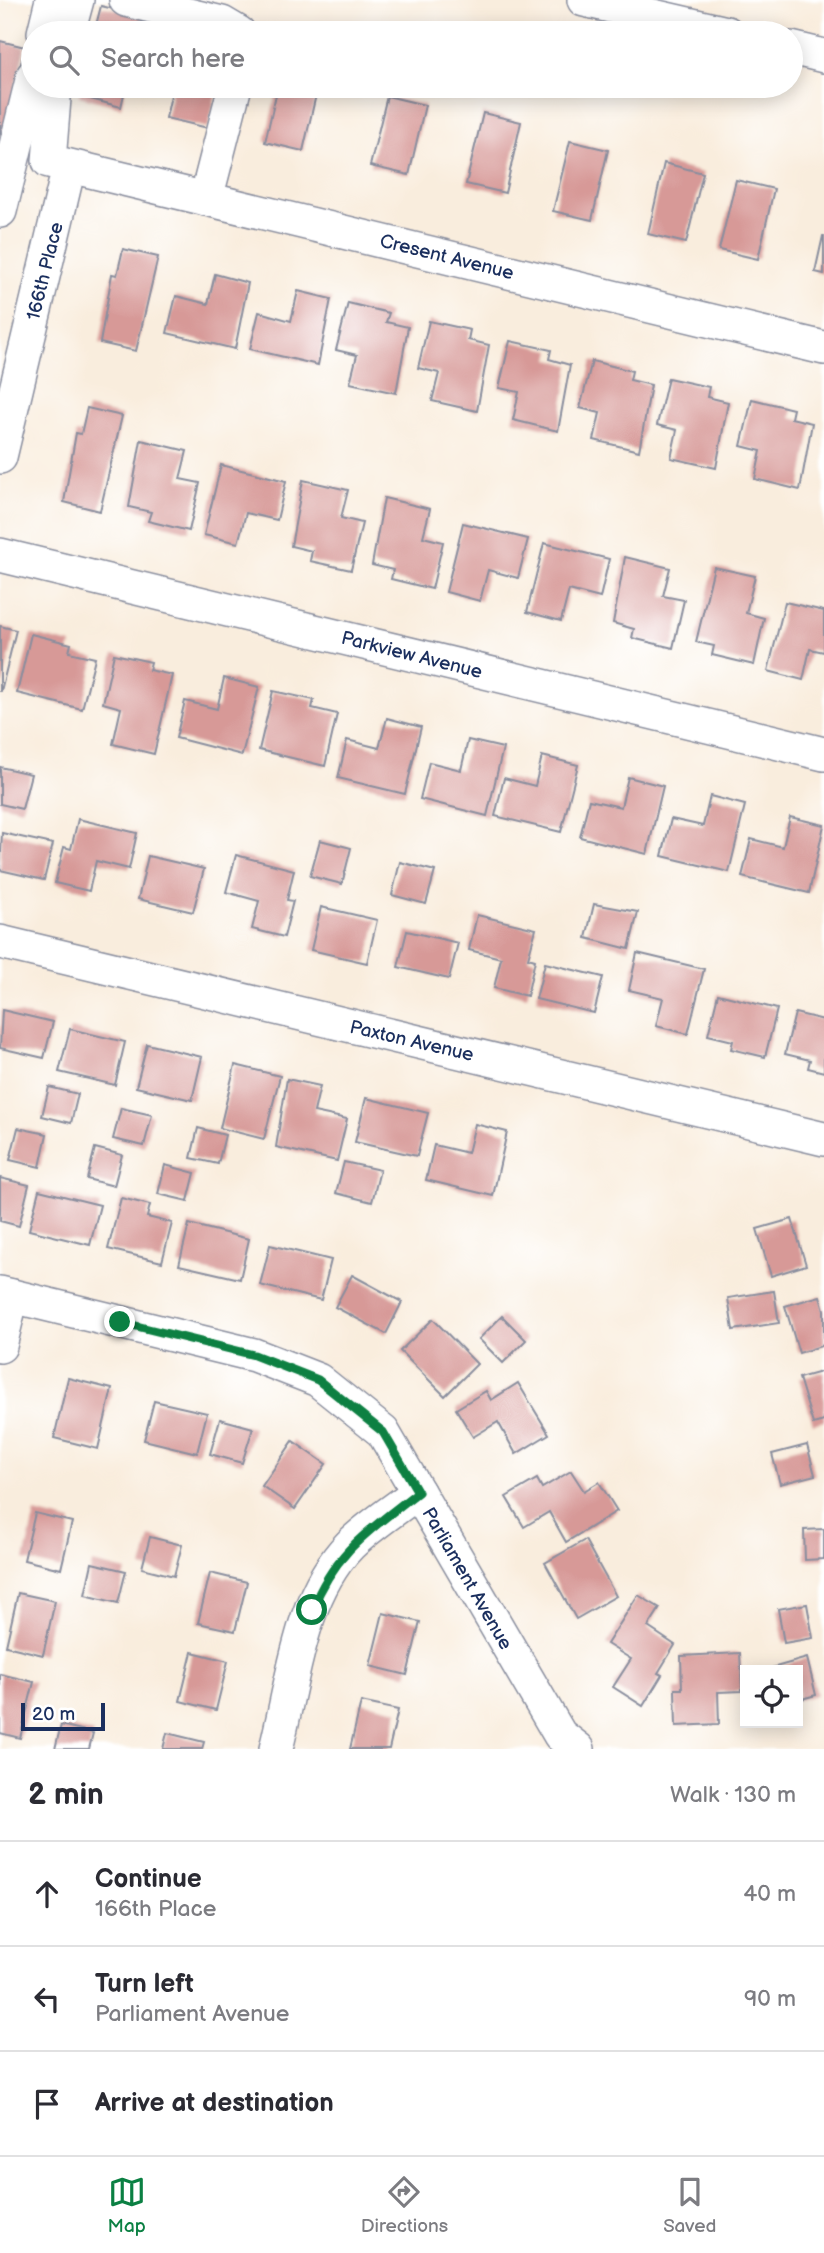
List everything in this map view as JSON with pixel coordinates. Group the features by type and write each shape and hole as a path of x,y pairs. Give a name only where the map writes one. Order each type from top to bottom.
{"street":[{"path":"47,21 52,0"},
{"path":"71,21 76,0"},
{"path":"126,0 214,21"},
{"path":"584,0 675,21"},
{"path":"803,51 824,56"},
{"path":"0,211 28,98"},
{"path":"54,98 49,162 69,167"},
{"path":"206,199 232,98"},
{"name":"Cresent Avenue","path":"69,167 824,348"},
{"name":"166th Place","path":"0,457 69,167"},
{"name":"Parkview Avenue","path":"0,555 824,754"},
{"name":"Paxton Avenue","path":"0,942 824,1139"},
{"path":"0,1346 6,1295"},
{"name":"Parliament Avenue","path":"6,1295 254,1355 318,1380 383,1432 560,1735 578,1749"},
{"path":"276,1749 305,1630 319,1591 333,1566 351,1544 418,1492"}],"building":[{"path":"101,6 143,16 142,21 97,21"},
{"path":"0,41 21,46 21,64 4,135 0,134"},
{"path":"87,98 123,98 121,107"},
{"path":"170,98 215,98 208,128 166,118"},
{"path":"275,98 315,98 303,151 265,142"},
{"path":"387,98 425,105 409,175 370,166"},
{"path":"483,113 521,122 505,193 466,184"},
{"path":"570,141 608,150 592,220 553,211"},
{"path":"664,163 703,173 686,243 648,234"},
{"path":"736,180 774,189 758,259 719,250"},
{"path":"824,236 824,274 815,272"},
{"path":"123,249 158,257 136,351 100,343 112,274 117,275"},
{"path":"215,274 248,283 235,349 167,333 176,296 208,304"},
{"path":"298,291 331,299 318,365 250,349 259,312 291,321"},
{"path":"348,303 389,313 386,322 408,327 396,393 350,383 357,355 336,350"},
{"path":"429,321 470,330 468,340 489,345 477,411 432,401 439,373 418,368"},
{"path":"510,341 551,350 549,359 570,365 558,431 513,420 519,392 499,388"},
{"path":"592,361 632,371 630,380 651,385 639,451 594,440 600,413 580,408"},
{"path":"668,378 709,387 707,397 728,402 716,468 671,458 677,430 657,425"},
{"path":"752,399 793,409 791,418 812,423 800,490 755,479 761,451 741,446"},
{"path":"87,408 122,416 100,511 64,502 76,433 81,434"},
{"path":"141,440 187,451 180,479 200,483 189,531 148,521 151,512 129,507"},
{"path":"221,465 286,481 277,520 246,513 238,543 204,535"},
{"path":"303,480 348,490 341,518 362,523 351,570 310,561 312,551 291,546"},
{"path":"384,498 430,509 423,537 443,542 432,589 391,579 393,570 372,565"},
{"path":"463,523 528,539 518,578 488,570 480,601 446,592"},
{"path":"544,543 609,559 600,598 569,590 561,621 527,612"},
{"path":"625,557 670,568 663,596 684,600 673,648 632,638 634,629 613,623"},
{"path":"714,567 755,576 746,613 764,618 754,665 712,655 714,646 696,642"},
{"path":"785,602 824,611 824,652 810,649 803,680 768,671"},
{"path":"0,626 16,630 1,691 0,691"},
{"path":"31,634 71,644 69,652 95,658 82,709 17,693"},
{"path":"114,654 151,662 149,670 172,675 154,754 113,744 121,708 103,703"},
{"path":"224,678 259,687 242,755 176,738 185,701 217,709"},
{"path":"273,691 314,700 312,708 337,714 325,766 259,750"},
{"path":"387,718 421,727 405,794 338,778 347,740 379,748"},
{"path":"468,740 503,748 487,816 420,799 429,762 461,770"},
{"path":"542,756 578,765 561,832 495,816 504,778 535,786"},
{"path":"0,767 31,774 22,809 0,804"},
{"path":"628,777 663,786 647,854 580,837 589,800 621,807"},
{"path":"710,796 745,805 729,872 662,856 671,819 703,826"},
{"path":"790,817 824,825 809,893 742,877 751,839 783,847"},
{"path":"78,819 137,833 129,869 96,861 89,891 55,883 64,847 71,849"},
{"path":"2,833 53,844 44,880 0,870"},
{"path":"320,840 351,848 342,884 310,876"},
{"path":"236,855 294,870 287,900 293,901 284,937 252,929 259,901 226,892"},
{"path":"148,856 204,869 193,912 138,899"},
{"path":"400,862 435,871 426,904 392,895"},
{"path":"594,904 638,912 629,949 586,938"},
{"path":"321,907 377,920 367,963 311,950"},
{"path":"477,915 536,929 528,958 535,960 527,996 494,988 501,958 469,950"},
{"path":"407,931 458,943 449,979 398,967"},
{"path":"637,953 704,969 688,1034 656,1026 663,998 629,990"},
{"path":"545,963 603,977 594,1013 536,999"},
{"path":"718,994 777,1009 765,1057 731,1049 733,1041 708,1035"},
{"path":"2,1010 53,1022 44,1058 0,1048"},
{"path":"795,1013 824,1020 824,1072 808,1068 810,1060 785,1054"},
{"path":"70,1029 125,1042 115,1085 59,1072"},
{"path":"147,1044 202,1057 192,1100 136,1087"},
{"path":"235,1065 280,1076 264,1139 220,1128"},
{"path":"287,1079 320,1086 314,1112 347,1119 337,1161 276,1147"},
{"path":"49,1087 78,1094 71,1123 42,1116"},
{"path":"366,1098 428,1113 417,1156 355,1142"},
{"path":"121,1108 152,1115 144,1146 113,1139"},
{"path":"475,1124 507,1132 493,1196 426,1180 434,1145 468,1153"},
{"path":"18,1128 47,1134 40,1167 10,1160"},
{"path":"198,1128 225,1135 218,1164 191,1158"},
{"path":"95,1148 122,1155 114,1186 87,1179"},
{"path":"344,1162 380,1170 372,1202 336,1193"},
{"path":"165,1165 195,1173 188,1201 158,1194"},
{"path":"0,1178 29,1185 19,1226 0,1221"},
{"path":"39,1190 100,1205 90,1245 29,1230"},
{"path":"121,1198 150,1205 147,1217 172,1223 162,1262 108,1249"},
{"path":"792,1219 806,1265 771,1276 757,1229"},
{"path":"189,1224 249,1239 240,1279 179,1265"},
{"path":"270,1245 331,1260 321,1300 260,1285"},
{"path":"352,1275 402,1302 386,1334 335,1307"},
{"path":"774,1291 779,1323 733,1330 728,1298"},
{"path":"820,1296 824,1310 824,1345 799,1353 785,1306"},
{"path":"502,1316 526,1340 503,1363 479,1339"},
{"path":"433,1319 477,1364 445,1396 400,1351"},
{"path":"824,1371 824,1421 813,1424 799,1378"},
{"path":"68,1378 112,1389 98,1449 54,1438"},
{"path":"518,1383 549,1434 516,1454 498,1422 473,1437 456,1409 486,1391 491,1400"},
{"path":"154,1401 207,1413 197,1453 144,1440"},
{"path":"220,1419 253,1428 242,1463 210,1454"},
{"path":"293,1441 326,1464 295,1509 262,1486"},
{"path":"807,1445 815,1475 780,1484 772,1454"},
{"path":"571,1471 584,1491 599,1482 617,1511 566,1542 549,1512 524,1527 506,1497 537,1479 542,1488"},
{"path":"35,1513 72,1522 61,1569 24,1560"},
{"path":"824,1529 824,1559 805,1560 804,1530"},
{"path":"150,1537 182,1545 174,1576 142,1568"},
{"path":"585,1540 616,1596 576,1619 545,1563"},
{"path":"92,1563 126,1571 118,1603 85,1595"},
{"path":"210,1573 247,1582 235,1631 198,1623"},
{"path":"18,1593 55,1601 43,1655 6,1646"},
{"path":"638,1595 660,1608 648,1627 675,1645 658,1673 662,1675 643,1706 613,1687 631,1659 607,1644"},
{"path":"807,1604 813,1638 784,1643 778,1609"},
{"path":"383,1613 420,1622 407,1675 370,1666"},
{"path":"192,1652 228,1661 216,1710 180,1701"},
{"path":"740,1653 740,1691 718,1692 719,1724 676,1726 675,1689 682,1689 681,1656"},
{"path":"807,1658 816,1695 803,1699 803,1665 782,1665"},
{"path":"0,1674 34,1682 20,1738 0,1733"},
{"path":"361,1702 398,1710 389,1749 350,1749"},
{"path":"61,1725 93,1733 89,1749 55,1749"},
{"path":"167,1733 204,1742 202,1749 163,1749"}],"route":[{"path":"120,1322 254,1355 318,1380 383,1432 418,1492 351,1544 333,1566 312,1610"}]}
